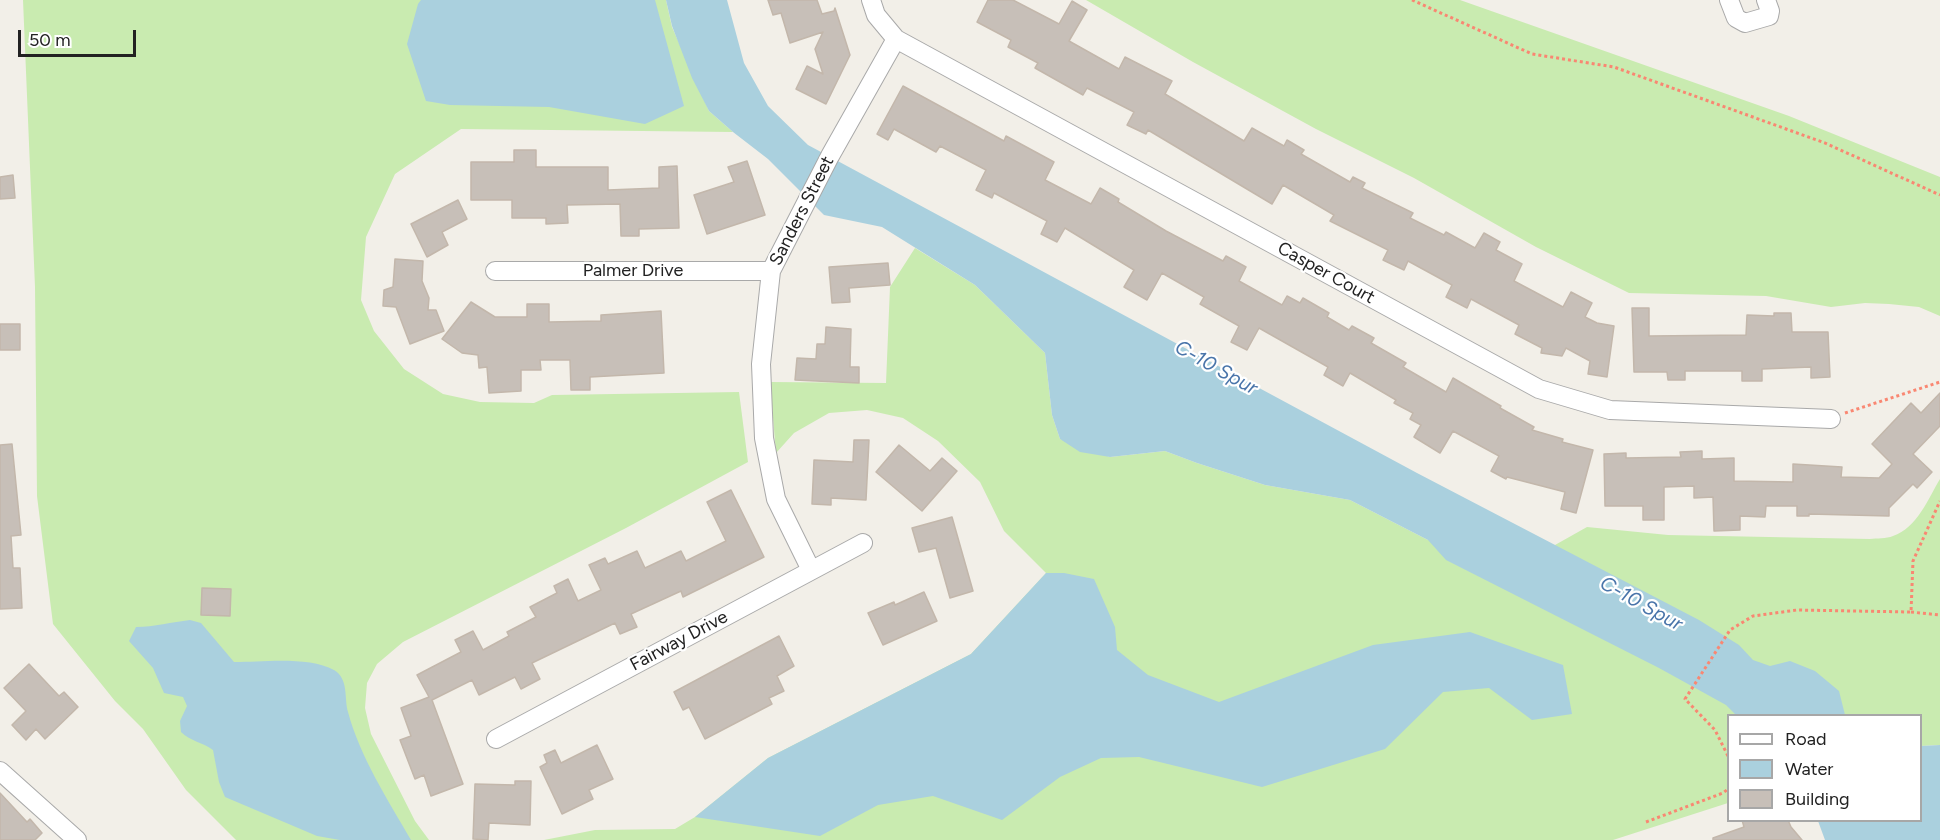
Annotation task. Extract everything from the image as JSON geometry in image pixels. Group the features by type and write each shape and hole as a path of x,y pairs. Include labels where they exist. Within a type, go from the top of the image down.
{"street":[{"name":"Casper Court","path":"871,0 876,15 896,39 1539,389 1610,410 1831,419"},
{"path":"1729,0 1736,18 1744,23 1769,16 1770,11 1766,0"},
{"name":"Sanders Street","path":"812,570 776,499 764,438 761,364 771,271 805,202 896,39"},
{"name":"Palmer Drive","path":"495,272 771,271"},
{"name":"Fairway Drive","path":"496,739 863,543"},
{"path":"0,771 77,840"}],"path":[{"path":"1412,0 1532,54 1614,67 1825,143 1940,195"},
{"path":"1831,419 1850,410 1940,382"},
{"path":"1911,612 1913,561 1940,501"},
{"path":"1727,754 1715,730 1686,699 1730,630 1753,615 1797,610 1911,612 1940,615"},
{"path":"1646,822 1727,790"}],"green space":[{"path":"23,0 666,0 672,27 709,111 733,132 461,129 395,174 366,237 361,300 374,331 404,369 443,394 480,402 534,403 552,395 739,392 748,462 626,528 403,642 377,664 367,683 365,708 371,734 415,821 429,840 236,840 186,790 143,729 115,701 53,624 37,496 35,287"},
{"path":"1086,0 1460,0 1789,116 1940,177 1940,316 1919,307 1889,304 1865,303 1831,307 1766,296 1629,293 1536,247 1414,178 1316,129"},
{"path":"915,248 975,285 1045,353 1052,415 1060,439 1110,457 1165,451 1265,485 1350,500 1428,540 1555,545 1587,527 1668,535 1884,538 1909,527 1926,504 1940,479 1940,745 1922,746 1922,714 1727,714 1727,803 1613,840 544,840 595,830 675,829 695,817 768,758 971,654 1046,573 1004,531 980,482 938,441 903,418 867,410 829,413 794,433 776,453 770,382 886,383 890,287"}],"water":[{"path":"421,0 655,0 684,106 645,124 549,107 450,105 426,101 407,44"},
{"name":"C-10 Spur","path":"666,0 727,0 744,63 768,106 808,145 1417,473 1699,620 1739,645 1753,660 1770,666 1790,661 1815,671 1839,691 1845,714 1735,714 1726,705 1659,668 1446,560 1428,540 1350,500 1265,485 1165,451 1110,457 1080,452 1060,439 1052,415 1045,353 975,285 882,227 824,215 768,159 709,111 692,78 672,26"},
{"path":"1046,573 1064,573 1094,579 1115,627 1117,650 1148,675 1219,702 1373,645 1470,632 1563,665 1572,714 1532,720 1489,688 1443,692 1385,749 1262,787 1139,757 1101,758 1060,777 1002,820 933,796 878,805 820,836 695,817 768,758 971,654"},
{"path":"190,620 201,623 234,662 299,661 324,666 339,674 344,684 353,729 375,778 411,840 340,840 317,836 225,797 219,782 213,750 181,732 180,721 187,706 183,697 164,693 153,668 129,641 136,627"},
{"path":"1940,745 1940,840 1825,840 1818,822 1922,822 1922,746"}],"building":[{"path":"768,0 817,0 822,14 834,11 835,8 850,55 826,104 796,89 807,66 823,74 815,49 823,32 790,43 781,13 773,15"},
{"path":"988,0 1013,0 1059,24 1072,1 1087,10 1069,41 1119,69 1125,57 1172,81 1165,94 1244,141 1252,128 1284,146 1287,140 1304,150 1301,154 1350,182 1353,177 1365,183 1362,188 1413,213 1410,218 1444,235 1446,232 1475,248 1484,233 1500,242 1496,250 1522,264 1514,281 1563,307 1571,292 1592,303 1585,317 1597,323 1614,326 1607,377 1588,374 1590,361 1566,348 1562,356 1541,353 1542,348 1515,334 1519,325 1471,299 1467,308 1446,297 1452,285 1408,261 1404,270 1383,260 1388,250 1330,221 1334,215 1283,185 1272,204 1148,130 1146,134 1127,125 1134,112 1087,88 1083,95 1035,68 1038,63 1008,47 1011,40 977,22"},
{"path":"903,86 1004,141 1006,136 1054,162 1045,180 1091,204 1100,188 1119,199 1118,202 1166,231 1223,261 1226,256 1246,267 1239,281 1282,305 1287,296 1300,303 1303,298 1329,313 1327,317 1349,330 1352,326 1374,338 1371,343 1406,363 1403,367 1446,392 1453,378 1534,427 1532,430 1563,439 1562,442 1593,450 1576,513 1561,509 1565,492 1507,477 1506,479 1491,471 1499,456 1453,431 1440,453 1414,437 1421,425 1410,419 1413,413 1394,403 1396,400 1350,373 1343,386 1324,375 1328,367 1259,328 1247,350 1231,342 1239,326 1200,304 1204,297 1162,273 1147,300 1124,287 1134,270 1065,228 1057,242 1041,234 1047,221 994,193 992,198 976,190 986,170 940,146 936,152 894,129 888,140 877,134"},
{"path":"514,150 536,150 536,167 608,167 608,190 659,188 659,167 677,166 679,228 639,229 639,236 621,236 620,204 567,205 568,223 546,224 546,218 512,218 512,200 471,200 471,162 514,162"},
{"path":"747,161 765,215 707,234 694,195 734,182 728,167"},
{"path":"13,175 15,198 0,199 0,177"},
{"path":"458,200 467,219 442,232 448,245 427,257 411,224"},
{"path":"395,259 423,261 422,281 429,298 428,310 436,310 444,331 410,344 396,307 383,306 384,290 393,287"},
{"path":"888,263 890,285 849,288 850,302 832,303 829,267"},
{"path":"471,302 495,317 527,317 527,304 549,304 549,322 601,321 601,315 661,311 664,373 590,377 590,390 571,390 570,360 540,360 541,370 521,370 521,391 489,393 487,367 479,368 478,355 462,353 442,339"},
{"path":"1632,308 1649,308 1649,336 1746,335 1747,315 1774,316 1774,313 1791,313 1792,332 1828,332 1830,377 1811,378 1811,367 1762,369 1762,381 1742,381 1742,371 1685,371 1685,380 1668,380 1667,372 1634,372"},
{"path":"0,324 20,324 20,350 0,350"},
{"path":"826,327 851,329 850,367 859,367 859,383 795,380 797,358 816,359 817,344 825,344"},
{"path":"1940,393 1940,426 1913,454 1932,472 1917,488 1913,484 1889,508 1889,516 1809,514 1809,516 1797,516 1797,506 1766,506 1765,517 1740,516 1740,530 1714,531 1713,497 1694,498 1694,486 1664,487 1664,520 1643,520 1643,506 1605,506 1604,454 1626,453 1626,458 1681,457 1680,452 1702,451 1702,459 1734,458 1734,481 1793,482 1793,464 1842,467 1841,477 1879,478 1892,464 1872,444 1911,403 1921,413"},
{"path":"854,440 869,440 866,500 831,498 831,505 812,504 814,460 853,462"},
{"path":"12,444 21,535 11,536 13,568 20,568 22,608 0,609 0,445"},
{"path":"899,445 930,471 942,458 957,471 922,511 876,472"},
{"path":"731,490 764,557 683,597 681,591 631,614 637,627 620,634 615,623 532,663 540,679 521,689 515,677 479,695 472,680 432,700 463,784 431,796 424,775 415,779 400,740 411,736 401,708 429,697 417,675 461,652 455,640 473,631 483,650 509,636 507,632 536,617 530,607 557,593 554,586 568,579 578,601 601,590 589,565 605,558 608,564 637,551 645,568 681,551 686,561 726,541 707,502"},
{"path":"952,517 973,591 950,598 936,548 919,552 912,528"},
{"path":"202,588 231,589 230,616 201,615"},
{"path":"924,592 937,621 883,645 868,613 894,602 895,605"},
{"path":"779,636 794,666 777,676 784,691 769,698 772,704 705,739 689,707 683,710 674,692"},
{"path":"29,664 59,696 64,692 78,707 45,739 36,729 26,740 12,725 26,711 4,688"},
{"path":"597,745 613,779 589,790 593,799 562,814 540,767 547,763 544,755 555,750 561,763"},
{"path":"515,781 531,781 530,825 489,823 488,840 473,839 475,784 515,785"},
{"path":"0,793 27,822 30,819 42,833 35,840 0,840"},
{"path":"1743,822 1789,822 1802,840 1713,840 1713,838 1744,827"}]}
